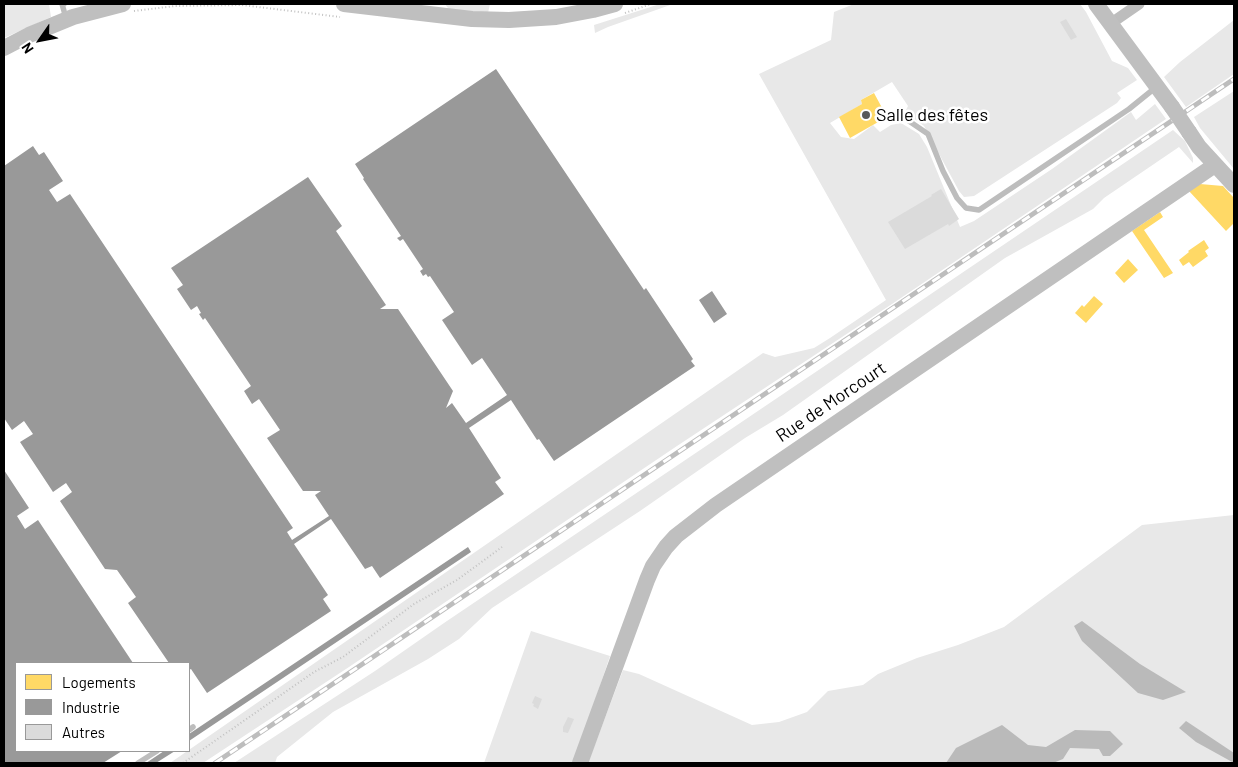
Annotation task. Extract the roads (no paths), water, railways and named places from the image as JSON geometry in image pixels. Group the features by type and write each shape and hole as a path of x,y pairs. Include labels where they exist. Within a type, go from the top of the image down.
{"street":[{"path":"1096,4 1157,86 1199,147 1234,185"},
{"path":"1110,24 1139,4"},
{"path":"4,48 29,35 65,12 126,8"},
{"path":"346,11 509,20 556,17 593,10 617,9"},
{"name":"Rue de Morcourt","path":"580,763 647,580 653,566 676,536 716,505 1215,166"}],"lane":[{"path":"892,117 903,117 928,134 943,171 957,198 966,208 979,210 1130,109 1157,86"},
{"path":"138,763 155,752"}],"railway":[{"path":"215,763 1234,79"}],"place":[{"name":"Salle des fêtes","path":"866,115"}]}
